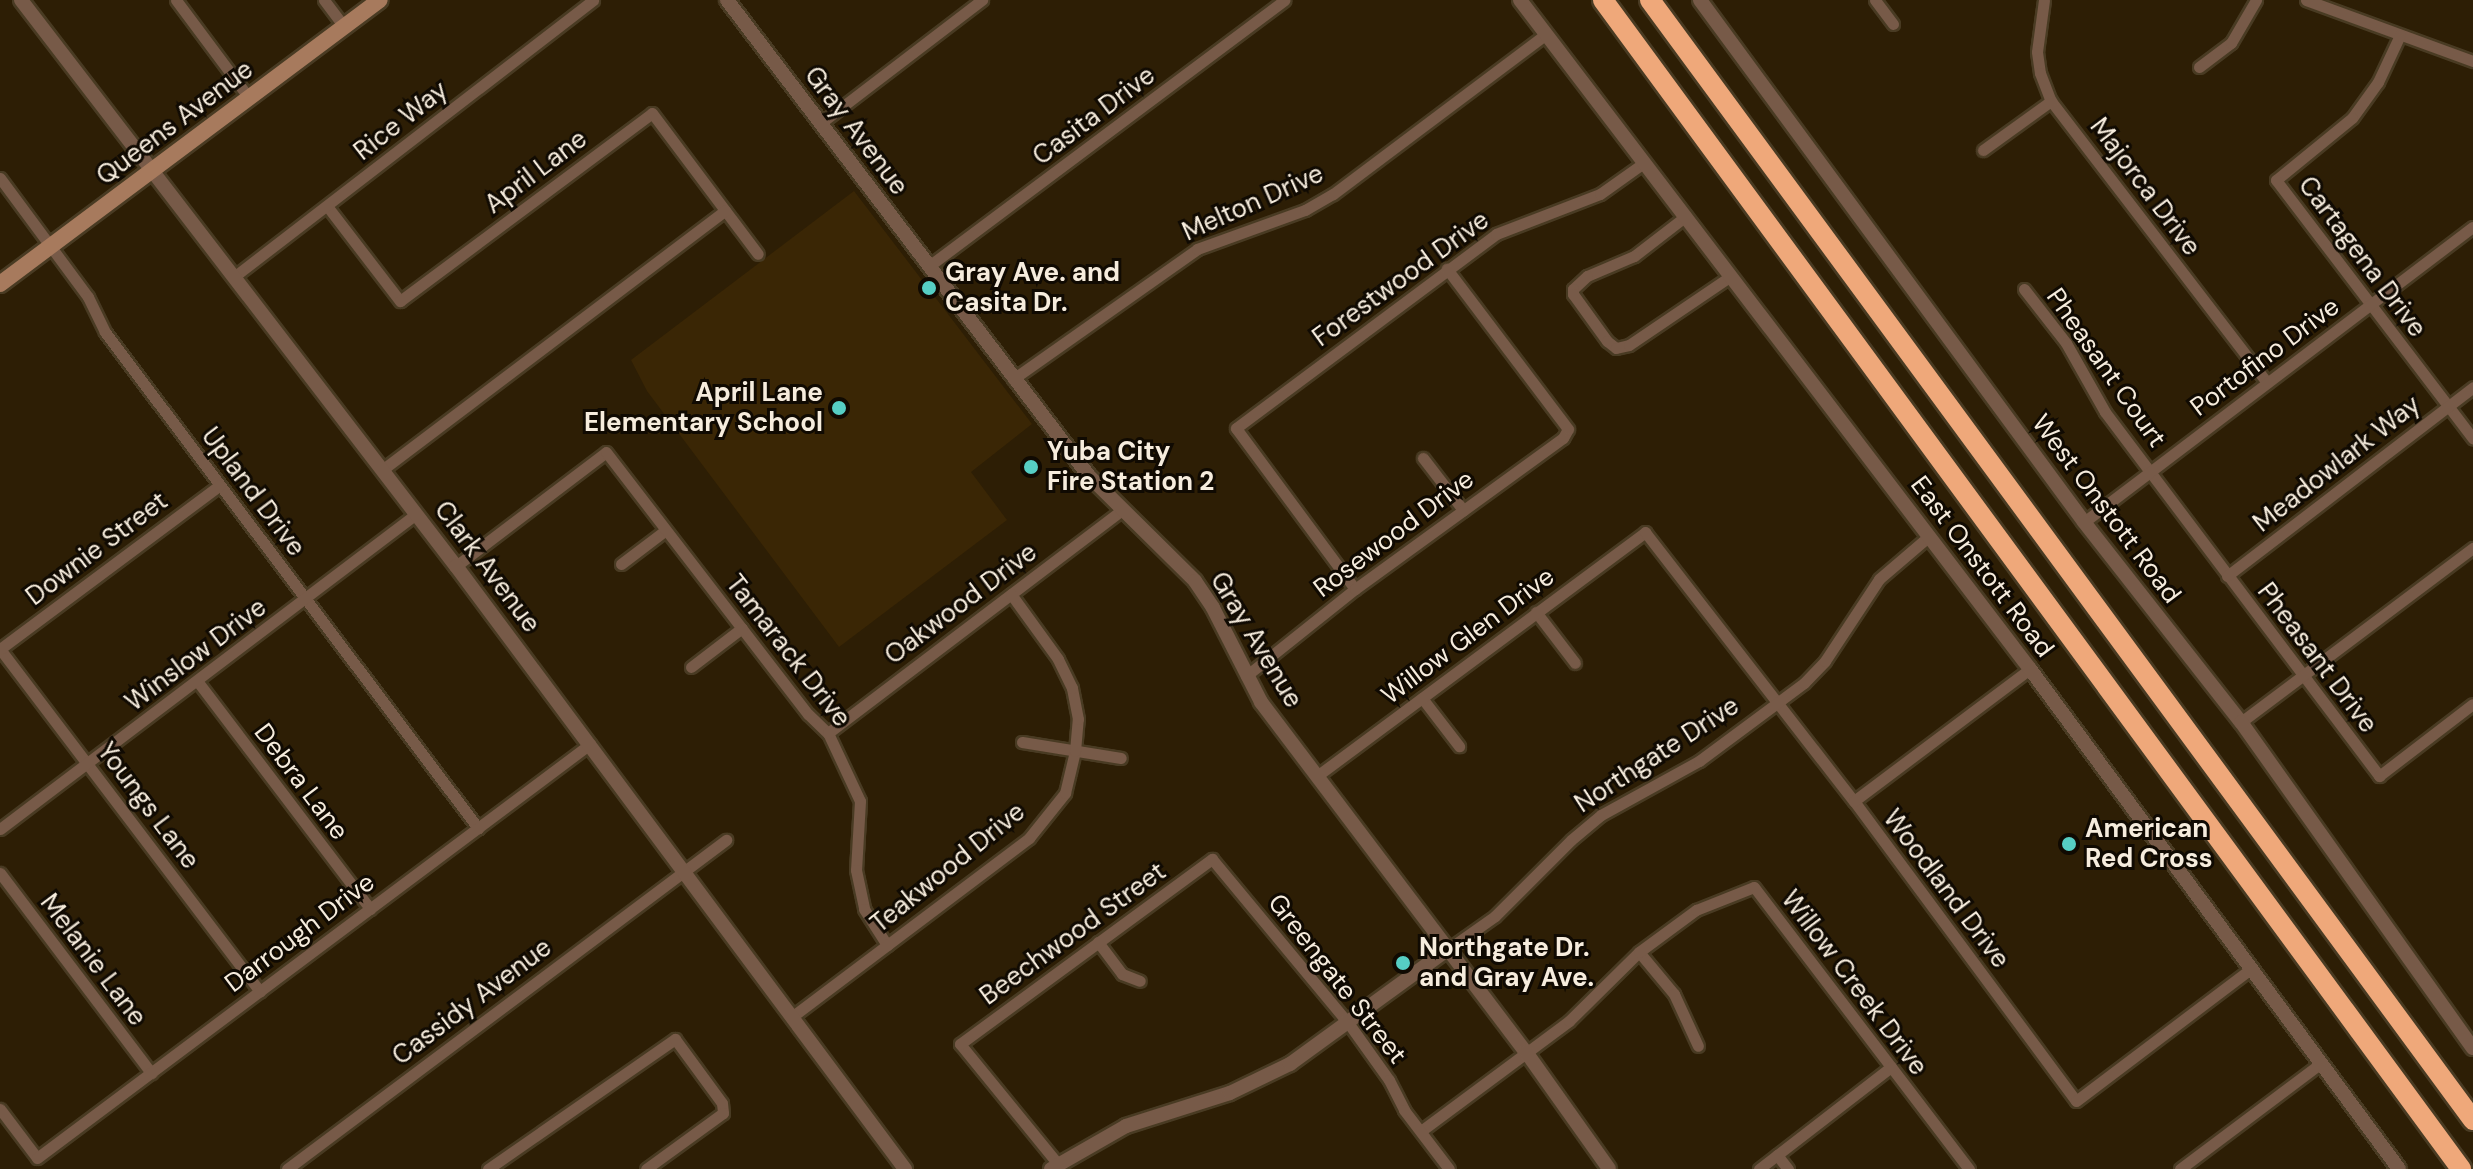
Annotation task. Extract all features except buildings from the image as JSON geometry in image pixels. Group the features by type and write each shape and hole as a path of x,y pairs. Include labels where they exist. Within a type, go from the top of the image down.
{"highway":[{"path":"1603,0 2461,1169"},
{"path":"1650,0 2473,1120"}],"main road":[{"name":"Queens Avenue","path":"0,284 380,0"}],"street":[{"name":"Clark Avenue","path":"21,0 456,566 905,1169"},
{"path":"176,0 249,98"},
{"path":"324,0 344,27"},
{"name":"Rice Way","path":"235,276 593,0"},
{"name":"Gray Avenue","path":"727,0 1089,476 1195,581 1213,608 1261,702 1526,1052 1609,1169"},
{"path":"821,123 982,0"},
{"name":"Casita Drive","path":"929,266 1284,0"},
{"name":"East Onstott Road","path":"1520,0 2030,669 2249,970 2399,1169"},
{"name":"West Onstott Road","path":"1700,0 2084,522 2241,722 2473,1048"},
{"path":"1875,0 1893,24"},
{"name":"Majorca Drive","path":"2044,0 2037,52 2040,73 2051,101 2267,383"},
{"path":"2199,67 2231,43 2256,0"},
{"path":"2306,0 2473,61"},
{"name":"Melton Drive","path":"1013,379 1197,249 1305,210 1333,194 1546,34"},
{"name":"Cartagena Drive","path":"2400,35 2378,82 2352,118 2276,180 2473,439"},
{"path":"1983,150 2051,101"},
{"name":"April Lane","path":"327,206 400,301 652,113 758,254"},
{"name":"Forestwood Drive","path":"1355,589 1236,428 1496,234 1600,194 1645,162"},
{"name":"Upland Drive","path":"0,178 88,297 105,332 478,828"},
{"path":"382,470 725,211"},
{"path":"1686,216 1634,256 1587,276 1573,289 1573,294 1607,341 1616,348 1629,345 1731,276"},
{"name":"Portofino Drive","path":"2084,522 2473,227"},
{"name":"Rosewood Drive","path":"1246,676 1355,589 1563,438 1568,429 1447,269"},
{"name":"Pheasant Court","path":"2024,289 2066,343 2105,412 2151,472"},
{"name":"Meadowlark Way","path":"2227,576 2473,387"},
{"name":"Tamarack Drive","path":"456,566 606,452 808,714 828,733 860,801 856,870 864,909 887,945"},
{"path":"1423,458 1463,510"},
{"name":"Pheasant Drive","path":"2151,472 2379,776 2473,704"},
{"name":"Downie Street","path":"0,649 220,485"},
{"name":"Oakwood Drive","path":"828,733 1121,511"},
{"name":"Winslow Drive","path":"0,829 307,600 416,514"},
{"path":"621,564 666,530"},
{"name":"Willow Glen Drive","path":"1317,776 1645,532"},
{"name":"Woodland Drive","path":"1645,532 1854,801 2076,1101 2249,970"},
{"name":"Northgate Drive","path":"1055,1166 1126,1126 1270,1076 1349,1024 1495,916 1571,840 1601,815 1699,761 1778,703 1825,661 1879,579 1928,537"},
{"path":"2241,722 2473,548"},
{"name":"Teakwood Drive","path":"793,1016 1029,838 1065,793 1075,751 1078,719 1072,688 1058,659 1011,594"},
{"path":"1536,612 1575,663"},
{"path":"691,667 742,628"},
{"name":"Youngs Lane","path":"0,649 260,991"},
{"path":"1854,801 2030,669"},
{"name":"Debra Lane","path":"198,682 370,909"},
{"path":"1422,698 1459,746"},
{"path":"1022,742 1121,758"},
{"name":"Darrough Drive","path":"0,1109 37,1158 590,744"},
{"name":"Cassidy Avenue","path":"287,1169 726,840"},
{"name":"Beechwood Street","path":"1055,1166 960,1044 1212,859"},
{"name":"Greengate Street","path":"1212,859 1349,1024 1449,1169"},
{"name":"Melanie Lane","path":"0,873 151,1073"},
{"name":"Willow Creek Drive","path":"1421,1131 1569,1021 1639,952 1696,910 1754,887 1969,1169"},
{"path":"1098,942 1122,974 1140,981"},
{"path":"1639,952 1674,994 1698,1046"},
{"path":"488,1169 675,1039 722,1103 723,1113 646,1169"},
{"path":"2180,1169 2320,1064"},
{"path":"1759,1169 1891,1067"},
{"path":"1777,1155 1788,1169"}],"shaded area":[{"name":"April Lane Elementary School","path":"854,191 1032,424 971,472 1007,520 839,647 647,391 631,360"}],"place":[{"name":"Gray Ave. and Casita Dr.","path":"929,288"},
{"name":"April Lane Elementary School","path":"839,408"},
{"name":"Yuba City Fire Station 2","path":"1031,467"},
{"name":"American Red Cross","path":"2069,844"},
{"name":"Northgate Dr. and Gray Ave.","path":"1403,963"}]}
